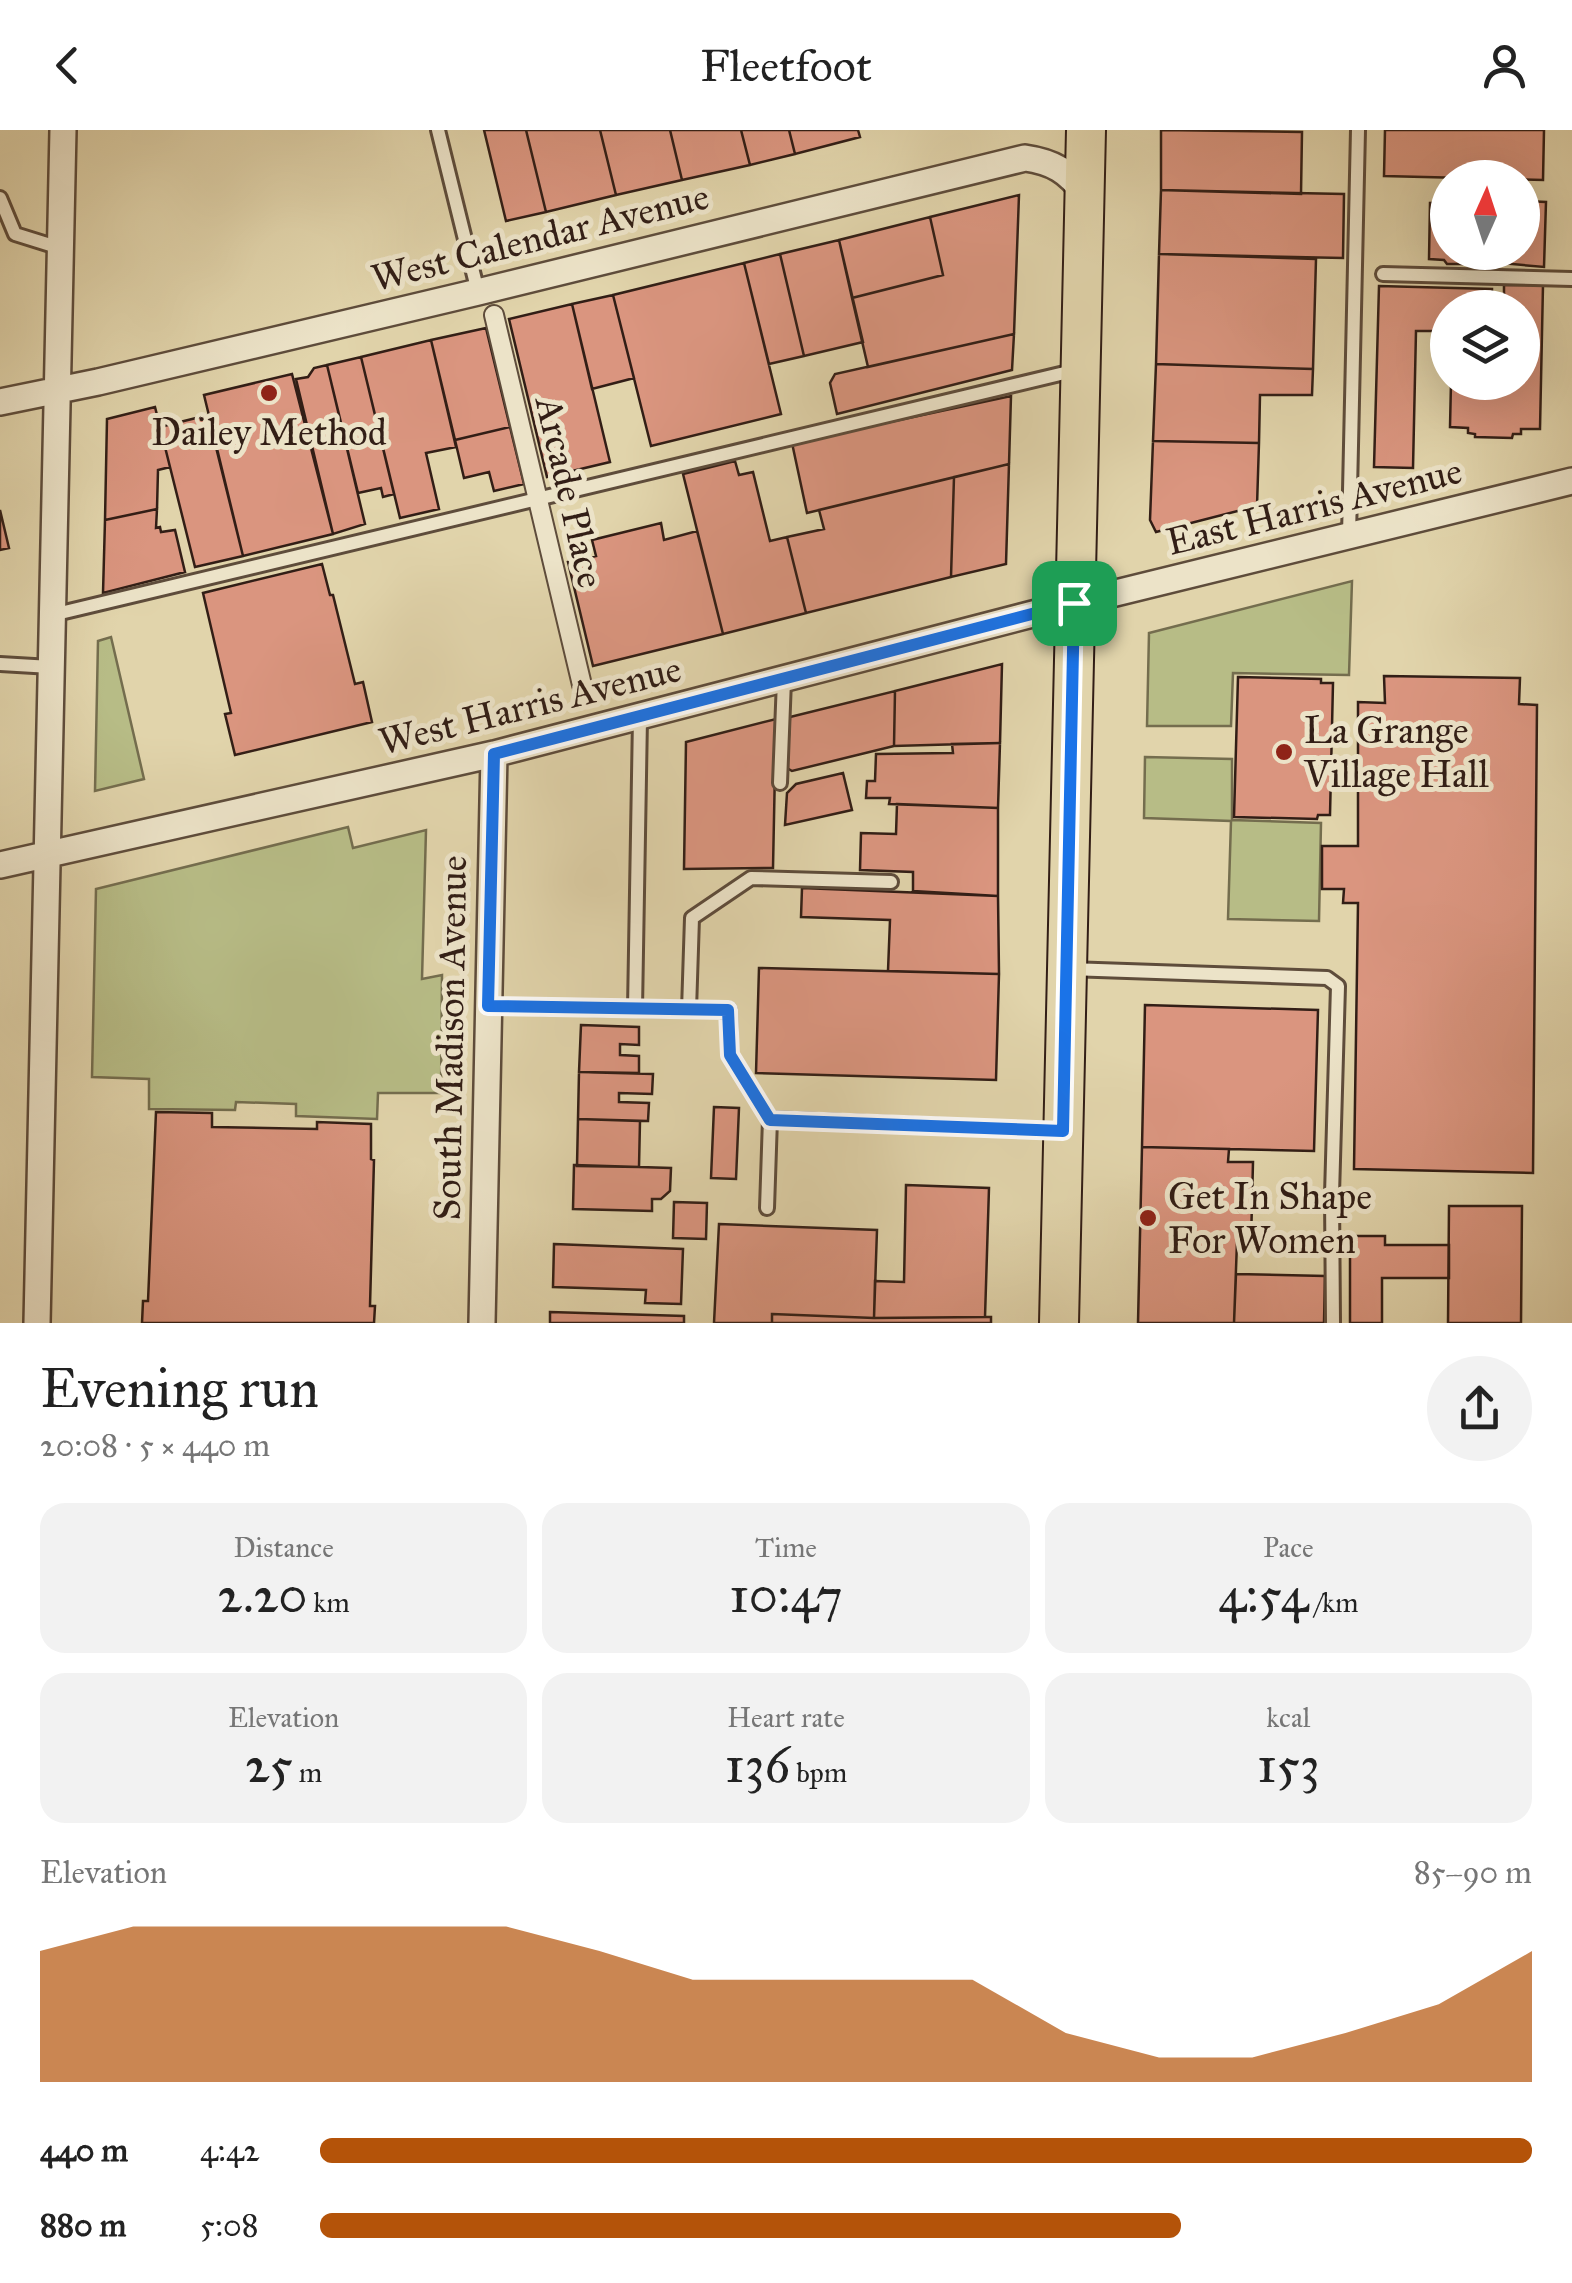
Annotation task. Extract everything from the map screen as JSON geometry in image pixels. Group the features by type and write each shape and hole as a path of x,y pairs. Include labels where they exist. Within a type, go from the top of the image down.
{"main road":[{"path":"1059,1323 1086,130"}],"street":[{"path":"38,1323 62,130"},
{"name":"West Calendar Avenue","path":"0,402 478,292 1025,158 1051,162 1072,177 1085,194"},
{"name":"Arcade Place","path":"494,315 582,684"},
{"name":"East Harris Avenue","path":"1074,603 1572,481"},
{"name":"West Harris Avenue","path":"0,865 494,754 1074,603"},
{"name":"South Madison Avenue","path":"482,1323 494,754"}],"lane":[{"path":"438,130 478,292"},
{"path":"1349,536 1358,130"},
{"path":"0,198 16,234 60,248"},
{"path":"1383,274 1572,279"},
{"path":"52,615 1080,370"},
{"path":"0,664 51,667"},
{"path":"780,783 784,680"},
{"path":"635,1008 640,718"},
{"path":"689,1010 692,918 751,878 892,882"},
{"path":"1066,969 1327,978 1338,986 1332,1195 1334,1323"},
{"path":"488,1006 728,1010 730,1055 770,1120 767,1208"},
{"path":"770,1120 1063,1131"}],"green space":[{"path":"1352,581 1349,675 1233,673 1231,726 1147,726 1149,633"},
{"path":"111,637 144,779 95,791 98,641"},
{"path":"1145,757 1232,759 1232,820 1321,823 1319,921 1228,919 1231,821 1144,818"},
{"path":"348,827 353,848 426,830 422,979 442,975 441,1093 378,1093 377,1119 296,1116 296,1104 236,1102 235,1110 149,1109 149,1079 92,1077 96,889"}],"building":[{"path":"484,130 526,130 546,212 506,221"},
{"path":"526,130 600,130 616,195 546,212"},
{"path":"600,130 670,130 682,180 616,195"},
{"path":"670,130 741,130 750,165 682,180"},
{"path":"741,130 789,130 795,154 750,165"},
{"path":"789,130 858,130 860,137 795,154"},
{"path":"1161,130 1302,132 1301,194 1161,190"},
{"path":"1385,130 1544,130 1543,180 1540,160 1430,160 1430,177 1384,176"},
{"path":"1161,190 1344,194 1343,258 1159,254"},
{"path":"1019,195 1014,334 868,367 852,298 943,275 930,217"},
{"path":"1540,202 1546,202 1544,267 1540,267"},
{"path":"930,217 943,275 852,298 839,240"},
{"path":"839,240 863,342 804,356 780,254"},
{"path":"780,254 804,356 769,364 744,263"},
{"path":"1159,254 1316,259 1313,369 1156,364"},
{"path":"744,263 781,414 651,446 613,295"},
{"path":"1504,285 1543,285 1540,429 1521,429 1521,434 1513,434 1512,438 1475,437 1468,433 1468,428 1450,427 1451,400 1540,400 1540,290 1504,290"},
{"path":"1379,286 1492,289 1430,290 1430,331 1416,331 1413,468 1374,467"},
{"path":"613,295 634,378 592,389 572,304"},
{"path":"572,304 610,462 547,477 509,319"},
{"path":"486,328 510,427 455,440 431,340"},
{"path":"1014,334 1012,370 837,414 830,383 835,374"},
{"path":"431,340 456,447 426,453 439,509 400,518 361,357"},
{"path":"361,357 394,494 383,497 381,488 358,493 327,365"},
{"path":"1156,364 1313,369 1312,395 1260,395 1259,443 1153,441"},
{"path":"327,365 365,524 333,534 296,379 308,377 314,368"},
{"path":"292,374 333,534 243,556 204,395"},
{"path":"1011,396 1009,464 807,513 792,443"},
{"path":"155,407 170,467 158,470 157,509 105,520 107,419"},
{"path":"208,415 243,556 195,567 160,427"},
{"path":"510,427 524,484 494,491 489,472 464,478 455,440"},
{"path":"1153,441 1259,443 1257,506 1156,532 1150,520"},
{"path":"735,461 739,475 753,472 770,541 787,537 806,613 723,634 683,474"},
{"path":"1009,464 1006,564 951,577 954,477"},
{"path":"954,477 951,577 806,613 787,537 824,529 819,510"},
{"path":"157,509 156,528 160,527 161,532 175,530 185,572 103,593 105,520"},
{"path":"0,510 9,548 0,550"},
{"path":"661,523 664,540 697,531 723,634 593,666 568,562 596,556 592,540"},
{"path":"322,564 355,684 363,682 372,722 235,755 225,714 231,713 203,593"},
{"path":"1002,664 1000,743 894,746 895,691"},
{"path":"1384,676 1520,678 1519,704 1537,705 1533,1173 1354,1169 1358,903 1343,903 1344,889 1322,889 1322,846 1358,846 1358,702 1385,703"},
{"name":"La Grange Village Hall","path":"1238,677 1321,679 1321,683 1333,683 1330,815 1318,815 1317,819 1234,817"},
{"path":"895,691 894,746 792,771 787,768 790,717"},
{"path":"776,719 773,868 684,869 686,742"},
{"path":"1000,743 998,808 889,804 890,798 866,798 867,781 875,781 876,754 953,753 952,744"},
{"path":"843,773 852,810 785,825 787,793 796,784"},
{"path":"897,804 998,808 998,896 913,891 913,872 860,870 861,833 896,834"},
{"path":"802,888 998,896 999,974 888,971 890,920 801,917"},
{"path":"759,968 999,974 996,1080 756,1073"},
{"path":"1145,1005 1318,1010 1314,1151 1142,1147"},
{"path":"581,1025 639,1027 639,1045 620,1044 620,1055 639,1056 639,1073 579,1072"},
{"path":"579,1072 653,1074 652,1094 619,1093 619,1102 649,1103 648,1121 578,1119"},
{"path":"714,1107 739,1108 736,1179 711,1178"},
{"path":"156,1112 212,1113 212,1127 317,1129 317,1122 371,1124 374,1160 370,1306 375,1306 374,1323 142,1323 143,1301 148,1301"},
{"path":"578,1119 640,1121 639,1167 577,1166"},
{"path":"1142,1147 1229,1149 1228,1162 1253,1162 1251,1242 1237,1242 1234,1323 1138,1323"},
{"path":"574,1165 671,1168 670,1191 661,1199 652,1199 652,1211 573,1209"},
{"path":"906,1185 989,1188 985,1317 874,1318 875,1281 904,1282"},
{"path":"674,1202 707,1203 706,1239 673,1238"},
{"path":"1449,1206 1522,1206 1521,1323 1448,1323"},
{"path":"719,1224 877,1230 874,1318 772,1314 772,1323 714,1323"},
{"path":"1350,1236 1385,1236 1385,1245 1449,1245 1449,1278 1382,1278 1382,1323 1350,1323"},
{"path":"554,1244 683,1249 681,1304 645,1303 646,1290 553,1287"},
{"path":"1236,1274 1325,1276 1324,1323 1234,1323"},
{"path":"550,1312 684,1316 684,1323 550,1323"},
{"path":"772,1314 991,1317 991,1323 772,1323"}],"place":[{"name":"Dailey Method","path":"269,393"},
{"name":"La Grange Village Hall","path":"1284,752"},
{"name":"Get In Shape For Women","path":"1148,1218"}],"route":[{"path":"1074,603 1063,1131 770,1120 730,1055 728,1010 488,1006 494,754 1074,603"}]}
